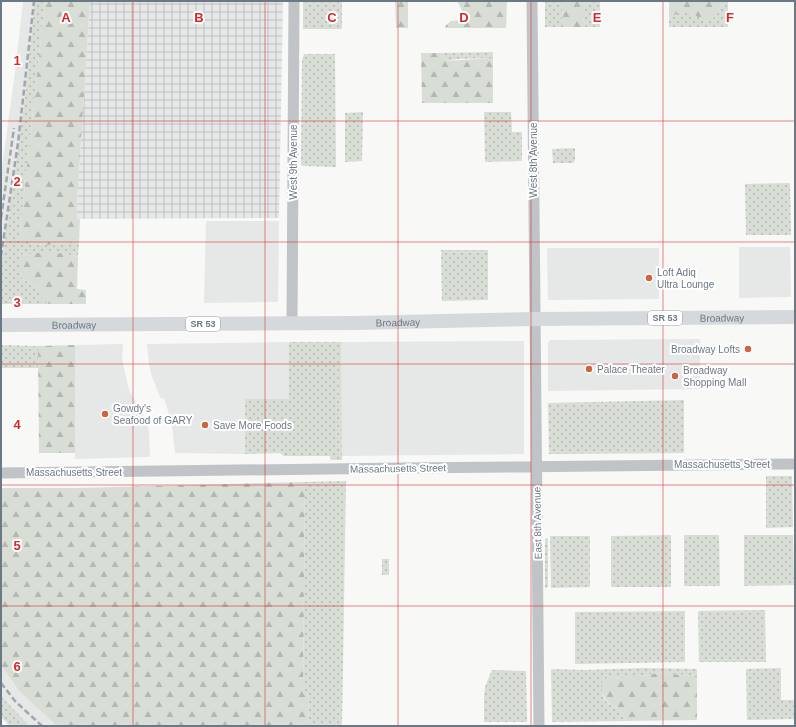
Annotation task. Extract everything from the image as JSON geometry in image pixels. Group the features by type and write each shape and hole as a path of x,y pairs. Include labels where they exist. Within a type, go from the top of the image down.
{"main road":[{"name":"Broadway","path":"1,325 795,317"}],"street":[{"name":"West 9th Avenue","path":"292,323 294,1"},
{"name":"West 8th Avenue","path":"532,1 536,319"},
{"name":"East 8th Avenue","path":"536,319 539,726"},
{"name":"Massachusetts Street","path":"1,473 229,471 319,468 795,464"}],"shaded area":[{"path":"23,1 35,1 23,113 1,267 1,174"},
{"path":"90,1 283,1 279,218 76,219"},
{"path":"206,221 279,221 278,302 204,303"},
{"path":"739,247 790,247 791,297 739,298"},
{"path":"547,248 659,248 659,299 548,300"},
{"path":"700,339 700,389 548,391 548,343 550,340"},
{"path":"524,341 524,454 342,456 341,342"},
{"path":"289,342 289,399 245,399 245,454 175,453 172,425 164,398 161,399 152,377 147,344"},
{"path":"123,344 122,358 129,390 145,418 149,431 150,455 149,457 75,459 75,345"},
{"path":"1,665 20,692 57,726 29,726 10,708 1,696"}],"green space":[{"path":"35,1 45,1 20,231 23,243 47,245 79,242 78,257 57,253 20,255 22,279 39,288 42,299 49,304 1,304 1,267 23,113"},
{"path":"45,1 90,1 76,219 80,219 79,242 47,245 22,243 20,231"},
{"path":"303,1 342,1 342,29 303,29"},
{"path":"395,1 408,1 408,28 396,28"},
{"path":"457,1 507,1 506,28 445,28 451,21 460,20 462,10"},
{"path":"545,1 563,1 563,27 545,27"},
{"path":"563,1 593,1 583,4 583,18 585,27 563,27"},
{"path":"593,1 600,1 600,27 585,27 583,18 583,4"},
{"path":"669,1 728,1 728,4 721,6 715,17 707,21 684,12 674,15 669,19"},
{"path":"728,4 728,27 669,27 669,19 675,14 685,11 696,16 715,17 721,6"},
{"path":"493,52 493,62 489,58 457,59 447,61 442,53"},
{"path":"421,53 442,53 447,61 490,58 493,62 493,103 422,103"},
{"path":"304,54 335,54 336,167 301,165 302,60"},
{"path":"363,112 362,161 345,162 345,113"},
{"path":"484,112 511,112 512,132 522,132 522,161 485,162"},
{"path":"575,148 575,160 573,163 553,163 552,149"},
{"path":"790,183 791,235 746,235 745,184"},
{"path":"441,250 488,250 488,300 442,301"},
{"path":"47,252 67,254 78,257 77,289 86,290 86,304 49,304 42,299 39,288 22,279 19,255"},
{"path":"289,342 341,342 342,460 331,460 330,456 284,456 280,453 245,454 245,399 289,399"},
{"path":"1,345 38,346 38,368 1,368"},
{"path":"75,345 75,453 39,453 38,346"},
{"path":"684,400 684,453 549,454 548,403"},
{"path":"766,476 792,476 793,527 766,528"},
{"path":"346,481 342,726 309,726 308,696 303,694 305,482"},
{"path":"305,482 303,694 308,696 309,726 57,726 20,692 1,665 1,488 76,488"},
{"path":"671,535 671,587 611,587 611,536"},
{"path":"684,535 719,535 720,586 684,586"},
{"path":"744,535 793,535 794,585 744,586"},
{"path":"550,536 590,536 590,587 551,588"},
{"path":"546,538 548,539 548,587 545,588 545,540"},
{"path":"382,559 389,559 389,575 382,575"},
{"path":"765,610 766,662 699,662 698,611"},
{"path":"685,611 685,662 575,664 575,612"},
{"path":"644,668 697,669 697,676 660,673 624,678 611,677 605,679 603,695 605,700 619,710 626,721 552,722 551,669 586,670"},
{"path":"781,668 781,700 795,700 795,719 747,720 746,669"},
{"path":"492,670 526,671 527,722 484,722 485,687"},
{"path":"660,673 697,676 697,720 626,721 624,715 608,702 602,692 601,683 605,679 611,677 624,678"},
{"path":"1,696 29,726 10,726 2,718"}],"railway":[{"path":"1,256 18,143 34,1"},
{"path":"1,218 14,128"},
{"path":"1,683 15,701 42,726"}],"place":[{"name":"Loft Adiq Ultra Lounge","path":"649,278"},
{"name":"Broadway Lofts","path":"748,349"},
{"name":"Palace Theater","path":"589,369"},
{"name":"Broadway Shopping Mall","path":"675,376"},
{"name":"Gowdy's Seafood of GARY","path":"105,414"},
{"name":"Save More Foods","path":"205,425"}]}
